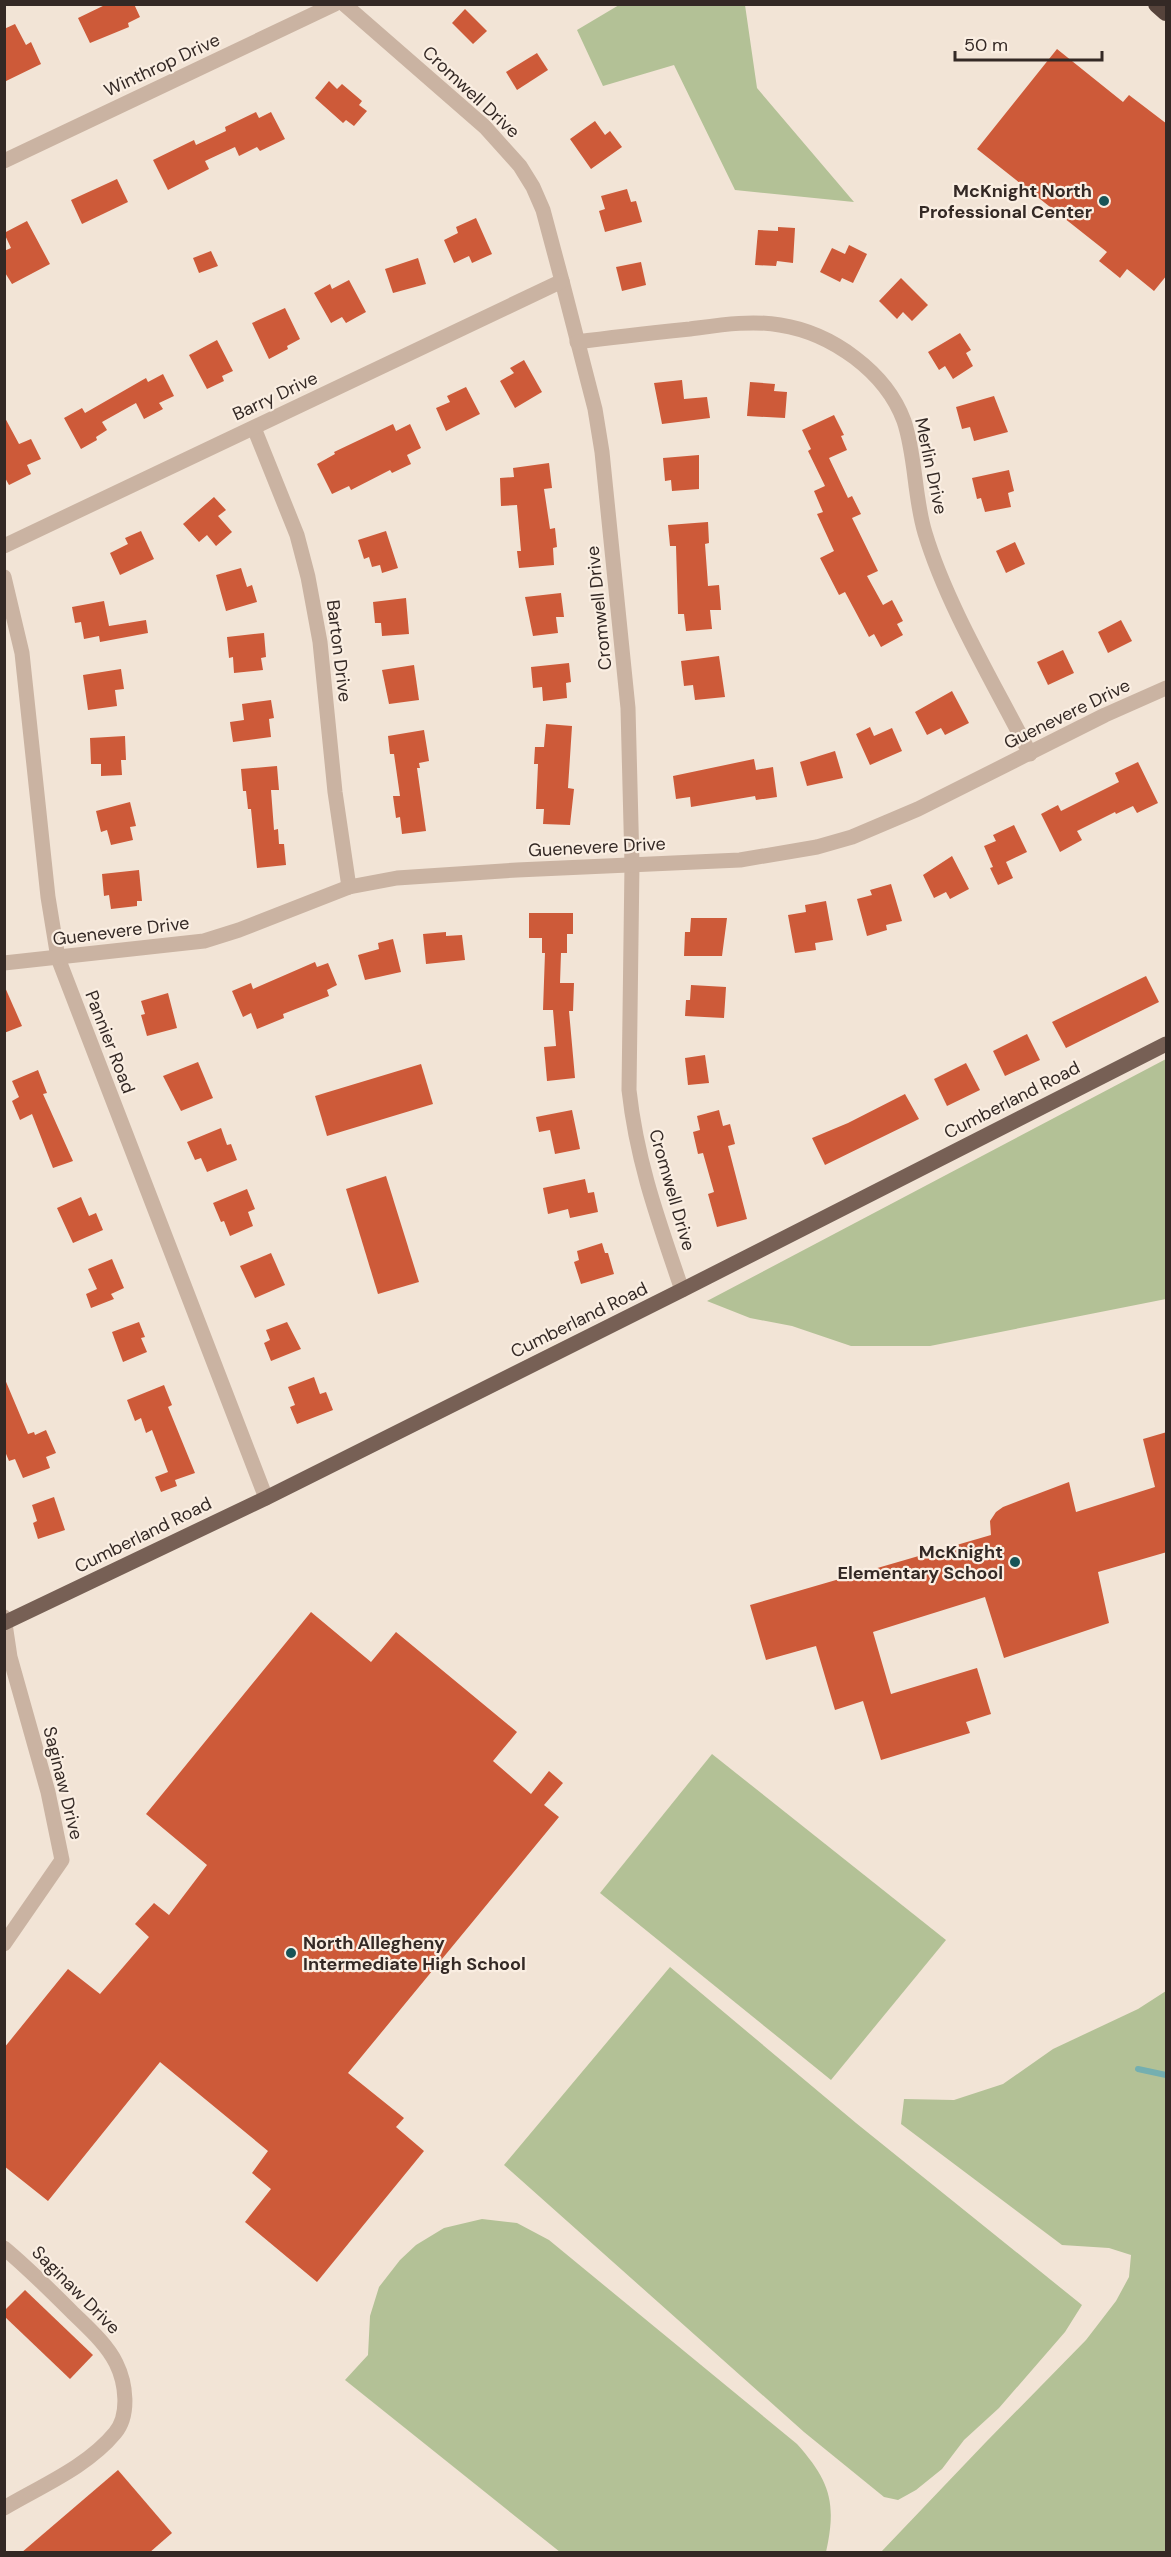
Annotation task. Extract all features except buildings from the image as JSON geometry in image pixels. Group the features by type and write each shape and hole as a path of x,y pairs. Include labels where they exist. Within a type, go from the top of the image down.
{"highway":[{"path":"1157,4 1167,12"}],"main road":[{"name":"Cumberland Road","path":"5,1621 266,1498 1167,1044"}],"street":[{"name":"Winthrop Drive","path":"4,161 335,4"},
{"name":"Cromwell Drive","path":"344,4 485,127 520,166 543,210 562,281 595,409 608,500 628,708 632,864 629,1090 633,1123 648,1189 682,1290"},
{"name":"Barry Drive","path":"4,546 562,281"},
{"name":"Merlin Drive","path":"577,342 752,323 781,325 826,340 860,362 878,379 894,400 904,422 918,505 932,551 961,620 1030,754"},
{"name":"Barton Drive","path":"254,428 297,535 309,577 320,642 335,792 349,887"},
{"name":"Pannier Road","path":"4,578 22,653 48,897 58,958 266,1498"},
{"name":"Guenevere Drive","path":"4,963 204,940 349,887 409,877 740,860 817,847 852,837 918,809 1105,715 1167,688"},
{"name":"Saginaw Drive","path":"4,1944 62,1860 48,1792 10,1656 5,1621"},
{"name":"Saginaw Drive","path":"4,2248 97,2337 116,2362 122,2376 124,2405 123,2418 116,2432 86,2460 4,2508"}],"green space":[{"path":"619,5 745,5 757,88 854,202 735,190 674,65 603,86 577,30"},
{"path":"1166,1059 1166,1299 930,1346 851,1346 792,1326 750,1318 707,1301"},
{"path":"712,1754 946,1940 831,2080 600,1893"},
{"path":"670,1967 856,2123 1082,2305 1065,2332 999,2408 964,2440 942,2469 916,2490 898,2500 884,2497 804,2432 504,2165"},
{"path":"1166,1991 1166,2552 881,2552 1086,2340 1116,2301 1129,2277 1131,2255 1109,2248 1062,2245 901,2124 904,2099 954,2100 1003,2084 1053,2049 1138,2009"},
{"path":"482,2219 517,2223 549,2240 797,2444 817,2470 828,2494 831,2520 826,2552 560,2552 345,2380 368,2355 370,2316 379,2287 400,2260 416,2245 444,2228"}],"waterway":[{"path":"1138,2069 1166,2075"}],"place":[{"name":"McKnight North Professional Center","path":"1104,201"},
{"name":"McKnight Elementary School","path":"1015,1562"},
{"name":"North Allegheny Intermediate High School","path":"291,1953"}]}
